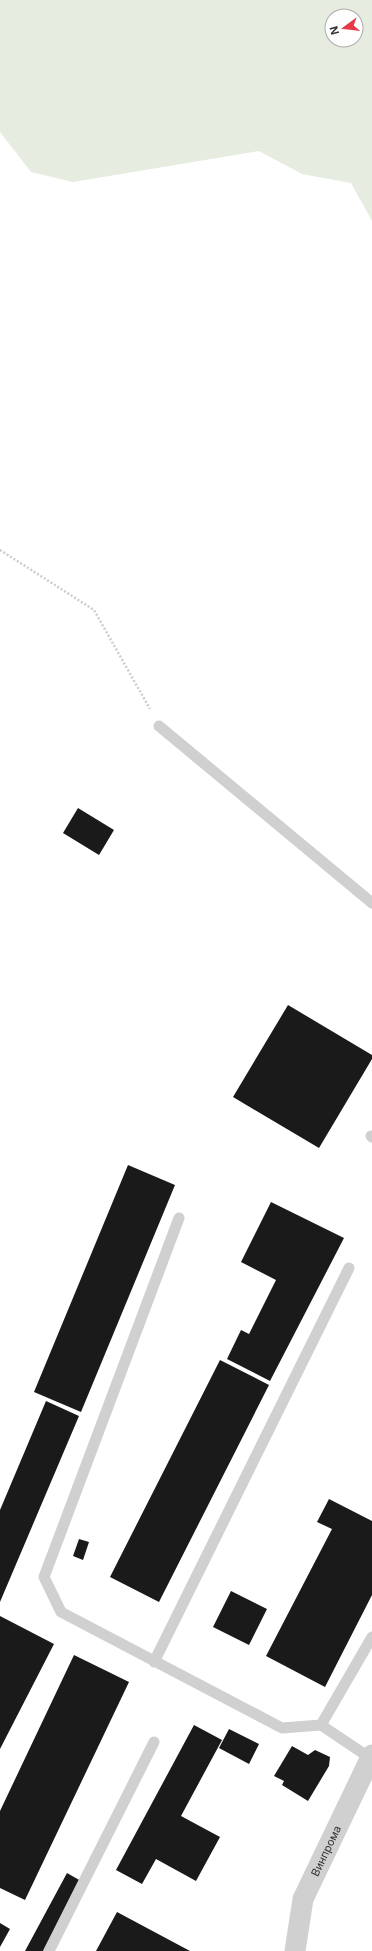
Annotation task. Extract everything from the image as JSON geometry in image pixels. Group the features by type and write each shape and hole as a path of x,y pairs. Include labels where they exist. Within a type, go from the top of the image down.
{"street":[{"name":"Винпрома","path":"295,1951 303,1899 371,1756"}],"lane":[{"path":"159,726 372,903"},
{"path":"179,1218 44,1577 61,1612 282,1728 321,1725 371,1756"},
{"path":"154,1662 349,1268"},
{"path":"321,1725 372,1637"},
{"path":"49,1951 154,1742"}],"path":[{"path":"0,550 94,610 159,726"}],"shaded area":[{"path":"0,0 372,0 372,221 351,183 302,174 259,151 73,182 31,172 0,132"}],"building":[{"path":"78,808 114,830 99,855 63,833"},
{"path":"288,1005 372,1055 372,1059 319,1148 233,1097"},
{"path":"128,1165 175,1185 81,1412 34,1392"},
{"path":"271,1202 344,1238 270,1381 227,1359 241,1330 249,1334 276,1280 241,1262"},
{"path":"220,1360 269,1385 159,1602 110,1577"},
{"path":"46,1401 79,1416 0,1602 0,1510"},
{"path":"329,1499 372,1521 372,1595 325,1687 266,1656 332,1529 317,1522"},
{"path":"79,1539 89,1542 83,1560 73,1556"},
{"path":"231,1591 267,1609 249,1645 213,1627"},
{"path":"0,1616 54,1644 0,1749"},
{"path":"74,1655 129,1682 25,1900 0,1888 0,1811"},
{"path":"194,1725 222,1740 181,1816 220,1837 196,1881 156,1859 142,1884 116,1870"},
{"path":"229,1729 259,1744 249,1764 219,1748"},
{"path":"292,1746 308,1755 315,1750 330,1757 329,1766 308,1801 282,1785 284,1781 274,1776"},
{"path":"67,1873 81,1881 43,1951 25,1951"},
{"path":"117,1912 190,1951 96,1951"},
{"path":"0,1923 10,1929 0,1947"}]}
